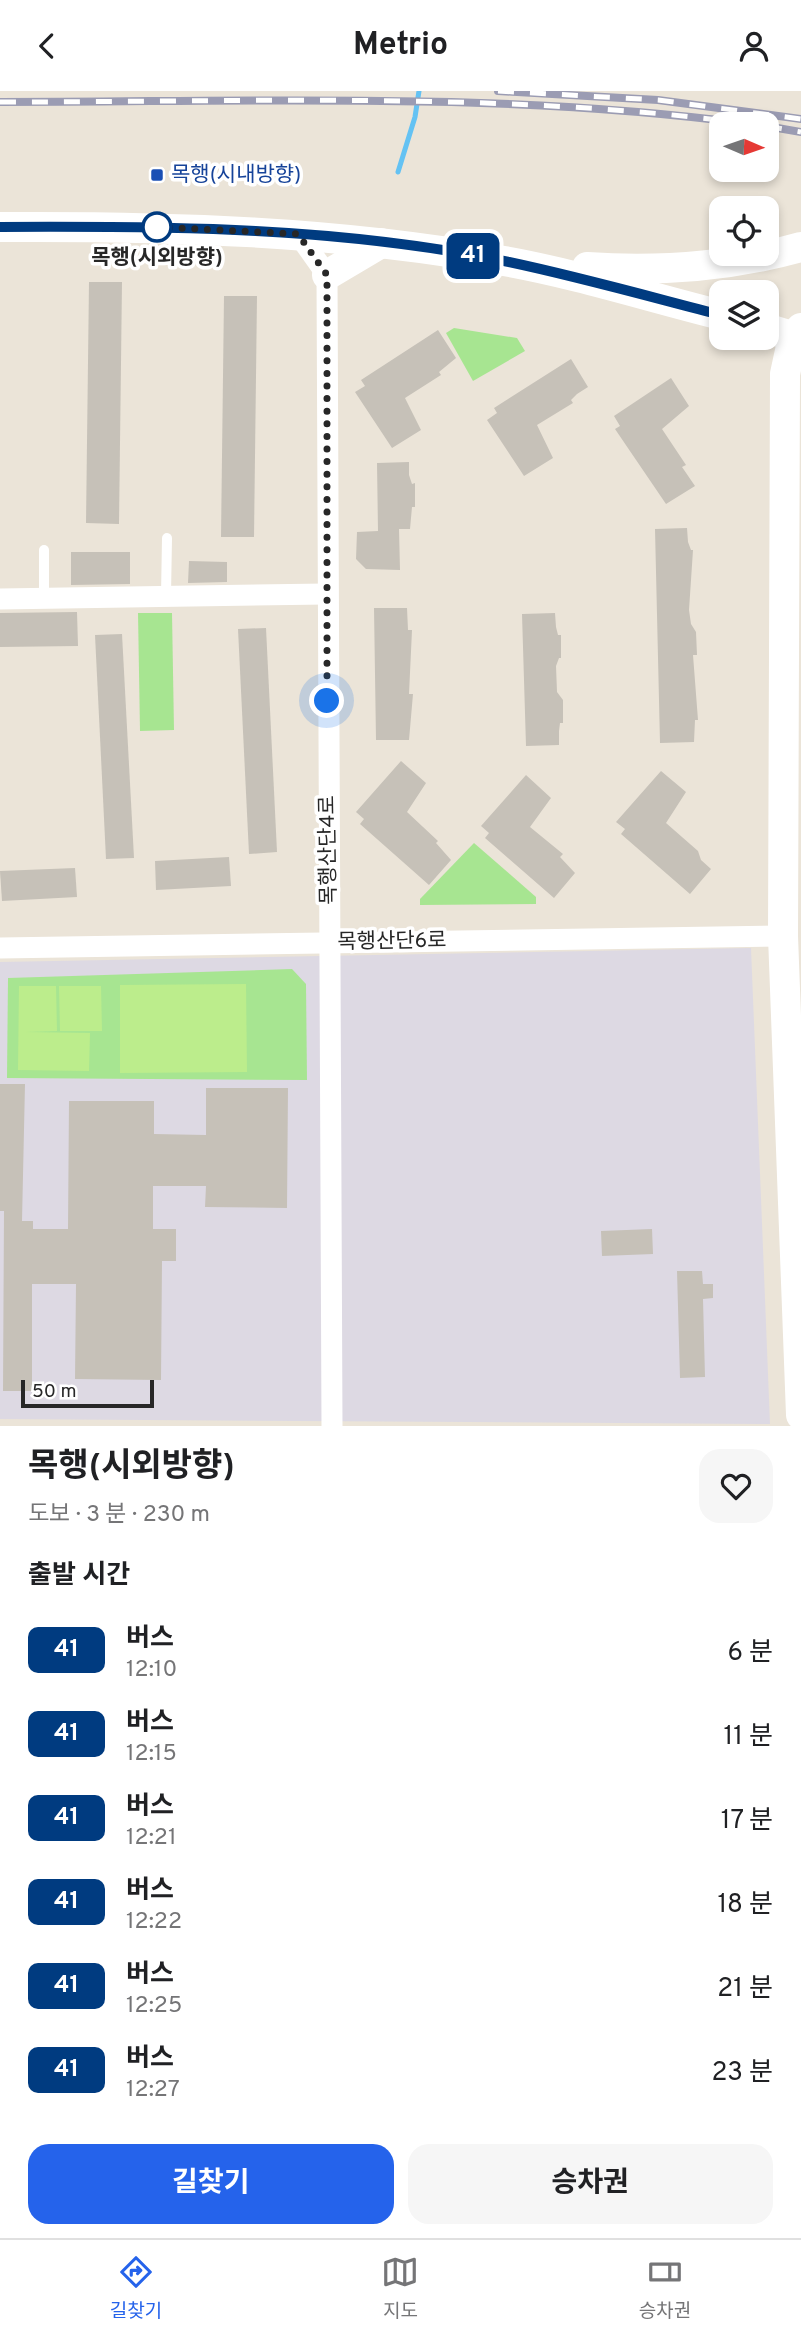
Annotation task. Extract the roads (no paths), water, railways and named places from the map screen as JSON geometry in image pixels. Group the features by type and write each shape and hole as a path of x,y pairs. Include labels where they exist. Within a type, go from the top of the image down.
{"street":[{"path":"0,227 132,226 298,234 505,261 634,270 733,264 801,247"},
{"path":"298,234 327,275 381,243"},
{"path":"505,261 709,312"},
{"name":"목행산단4로","path":"327,275 326,594 332,1426"},
{"path":"790,333 785,375 793,508 783,936 793,977 801,1415"},
{"path":"0,599 326,594"},
{"name":"목행산단6로","path":"0,948 783,936"}],"lane":[{"path":"166,596 167,538"},
{"path":"44,550 44,599"}],"waterway":[{"path":"398,172 415,117 419,91"}],"railway":[{"path":"498,91 658,100 801,119"},
{"path":"0,102 282,100 470,103 564,107 709,119"},
{"path":"779,128 801,132"}],"place":[{"name":"목행(시내방향)","path":"157,175"},
{"name":"목행(시외방향)","path":"157,227"}]}
